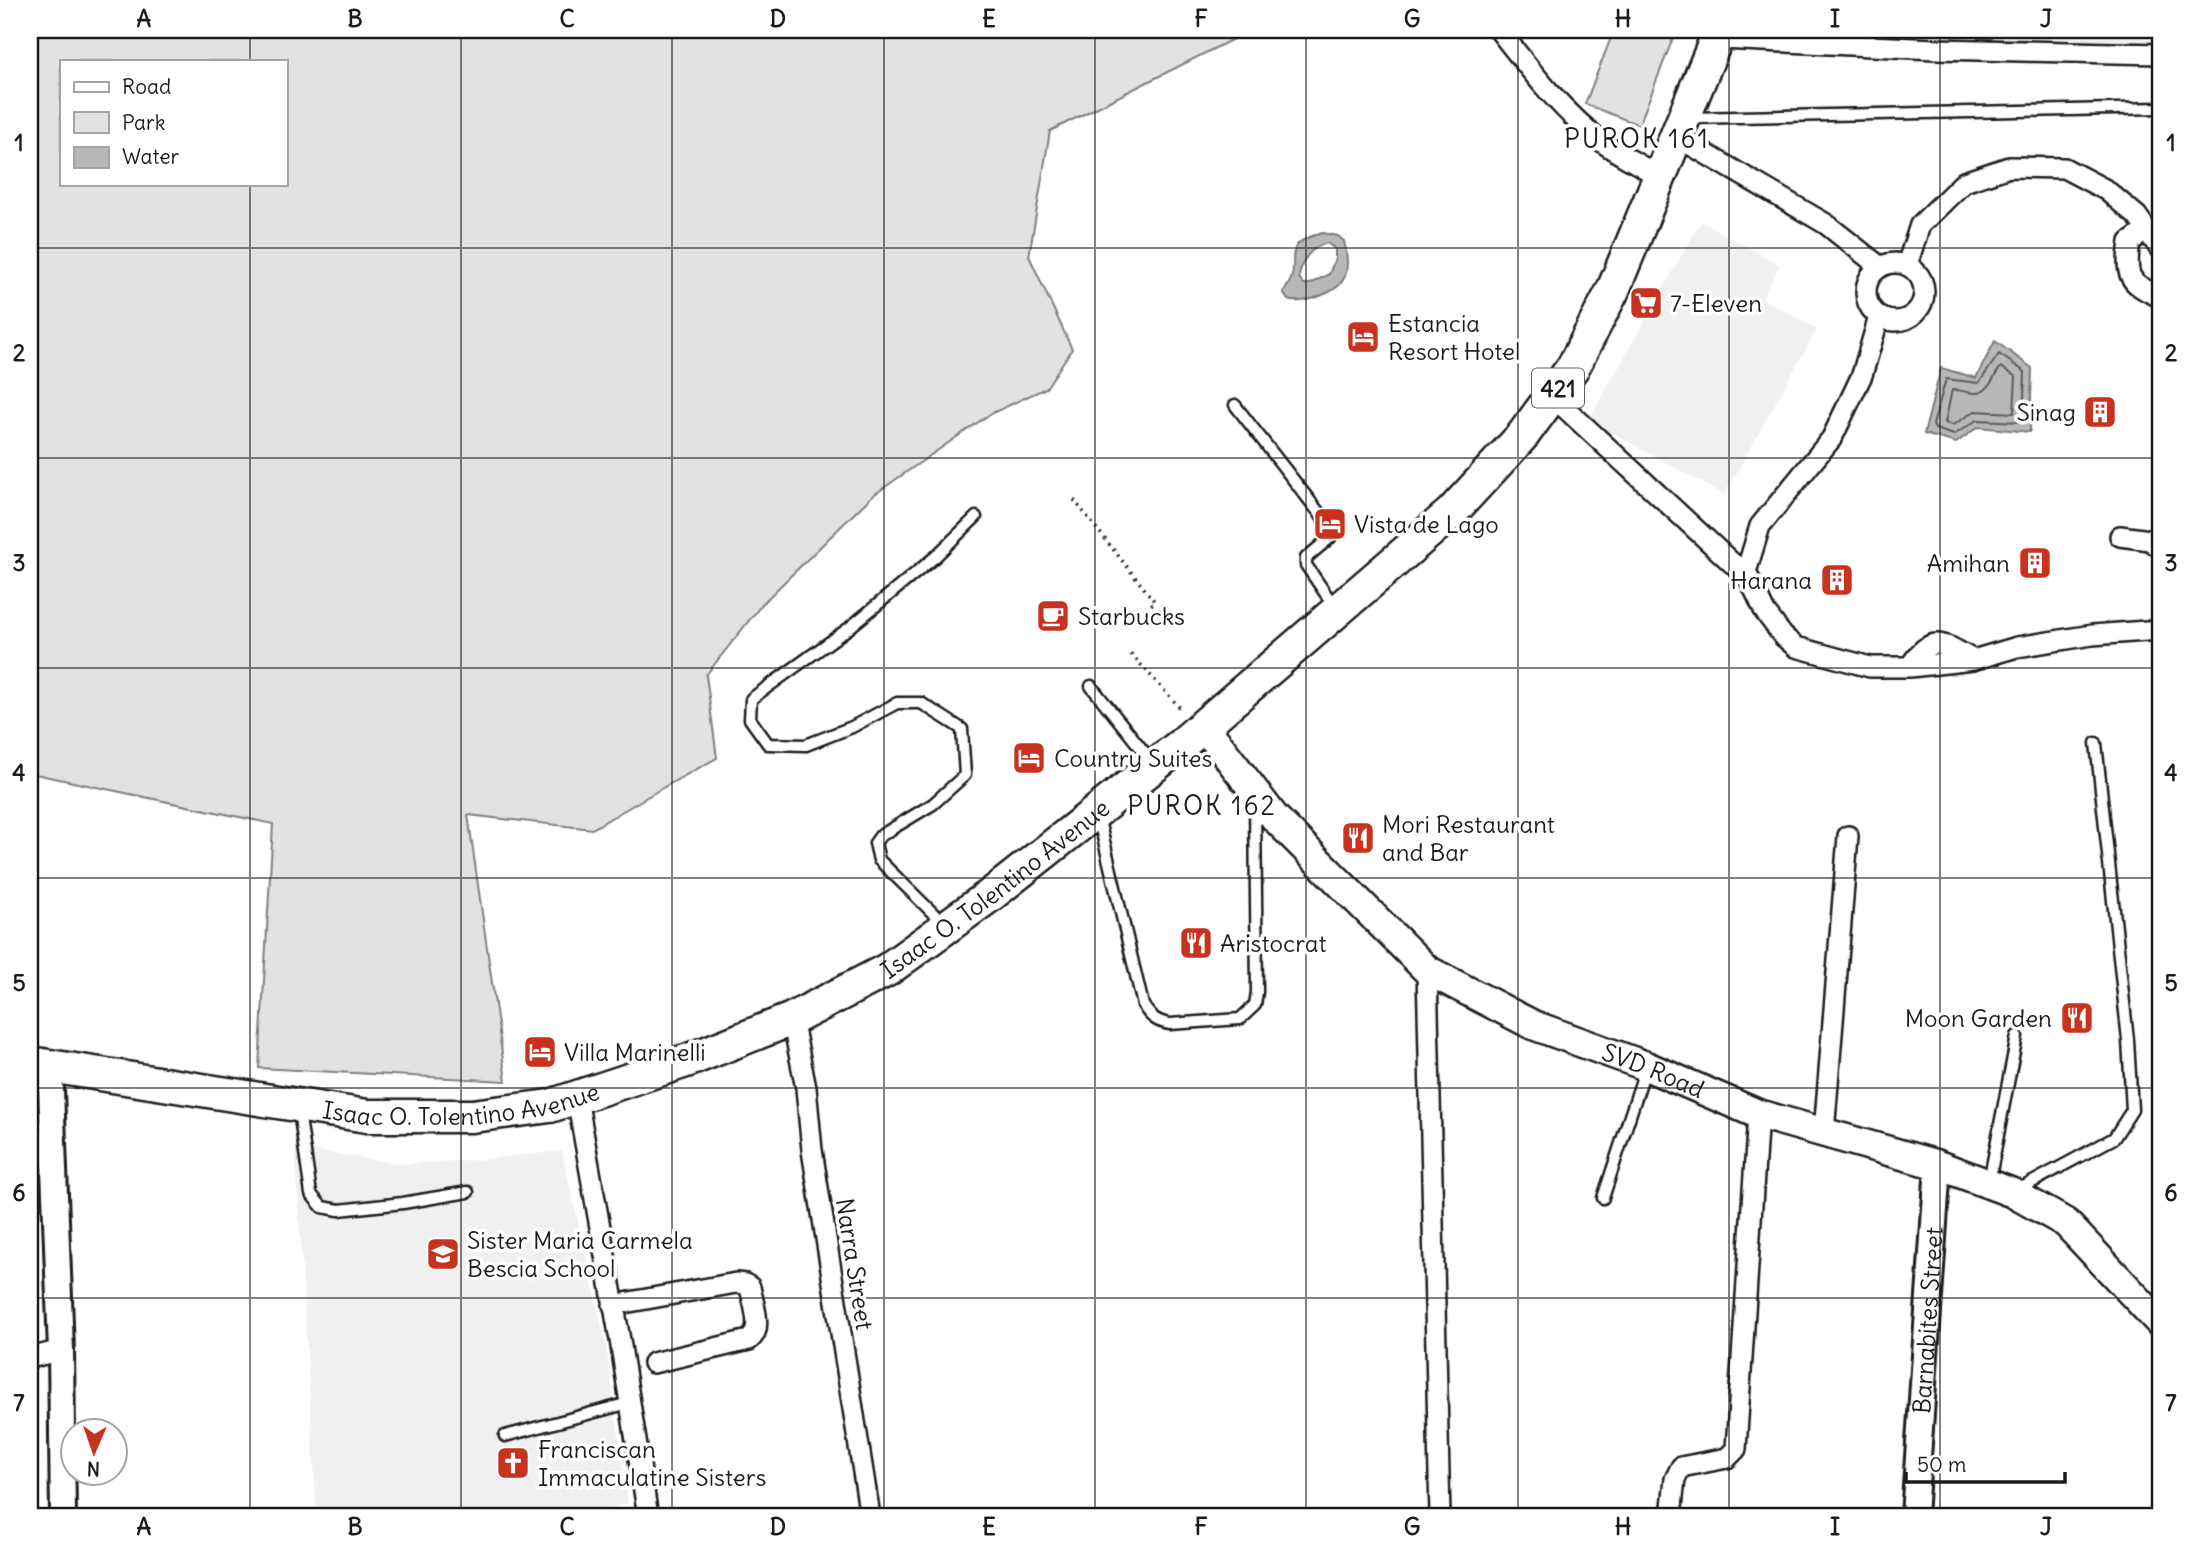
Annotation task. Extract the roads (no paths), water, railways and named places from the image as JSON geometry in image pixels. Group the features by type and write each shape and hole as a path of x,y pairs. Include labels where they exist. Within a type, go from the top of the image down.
{"main road":[{"name":"Isaac O. Tolentino Avenue","path":"40,1064 367,1116 472,1116 550,1106 689,1060 792,1019 887,970 1156,766 1339,612 1451,513 1523,435 1573,367 1614,290 1717,37"},
{"name":"SVD Road","path":"1202,727 1275,818 1427,970 1533,1025 1646,1066 1758,1114 1938,1165 2001,1188 2066,1223 2160,1323"}],"street":[{"path":"1499,30 1523,62 1580,123 1606,145 1661,178"},
{"path":"1717,37 1721,40 1935,49 2160,54"},
{"path":"1681,127 1826,224 1880,266"},
{"path":"1907,265 1920,225 1964,182 2009,167 2064,169 2106,190 2137,216 2160,249"},
{"path":"2147,230 2130,242 2126,266 2138,287 2160,297"},
{"path":"1897,262 1907,265 1921,277 1924,286 1921,305 1907,318 1898,321 1879,317 1867,301 1865,292 1872,273 1880,266 1897,262"},
{"path":"1746,572 1760,526 1832,438 1861,375 1879,317"},
{"path":"1552,396 1732,563 1746,572 1765,612 1783,636 1796,647 1870,667 1910,667 1973,660 2017,647 2092,635 2160,630"},
{"path":"2120,536 2150,540 2160,548"},
{"path":"1824,1133 1848,836"},
{"path":"1427,970 1440,1516"},
{"name":"Narra Street","path":"792,1019 806,1088 812,1150 870,1516"},
{"path":"40,1064 61,1350 63,1516"},
{"path":"576,1098 648,1516"},
{"path":"1671,1516 1675,1479 1681,1467 1727,1458 1735,1449 1758,1114"},
{"name":"Barnabites Street","path":"1914,1516 1938,1165"},
{"path":"613,1305 736,1283 750,1287 758,1328 756,1335 749,1340 653,1363"},
{"path":"30,1358 61,1350"}],"lane":[{"path":"1681,127 2160,108"},
{"path":"1235,405 1331,528 1331,537 1306,558 1306,565 1339,612"},
{"path":"946,927 879,860 875,842 880,836 933,804 965,775 962,729 921,703 897,704 852,727 806,745 768,744 750,719 751,699 849,628 935,557 976,517"},
{"path":"1091,686 1156,766"},
{"path":"2017,1036 2001,1188 2114,1138 2132,1110 2128,1040 2096,743"},
{"path":"1098,812 1143,1006 1160,1023 1240,1019 1255,1005 1257,992 1255,793"},
{"path":"1603,1198 1646,1066"},
{"path":"298,1105 312,1194 322,1207 339,1210 468,1192"},
{"path":"505,1436 629,1403"}],"water":[{"path":"1323,233 1338,236 1344,241 1347,261 1345,276 1339,285 1318,297 1302,301 1288,300 1283,292 1293,273 1293,256 1299,243","holes":["1327,243 1335,249 1335,259 1329,274 1310,284 1303,284 1299,277 1308,255"]},
{"path":"1995,341 2032,368 2030,432 1978,427 1956,443 1924,434 1941,368 1976,378"}],"place":[{"name":"7-Eleven","path":"1646,303"},
{"name":"Estancia Resort Hotel","path":"1363,337"},
{"name":"Sinag","path":"2100,412"},
{"name":"Vista de Lago","path":"1330,524"},
{"name":"Amihan","path":"2035,563"},
{"name":"Harana","path":"1837,580"},
{"name":"Starbucks","path":"1053,616"},
{"name":"Country Suites","path":"1029,758"},
{"name":"Mori Restaurant and Bar","path":"1358,838"},
{"name":"Aristocrat","path":"1196,943"},
{"name":"Moon Garden","path":"2077,1018"},
{"name":"Villa Marinelli","path":"540,1052"},
{"name":"Sister Maria Carmela Bescia School","path":"443,1254"},
{"name":"Franciscan Immaculatine Sisters","path":"513,1463"}],"district":[{"name":"PUROK 161","path":"1637,138"},
{"name":"PUROK 162","path":"1202,805"}]}
